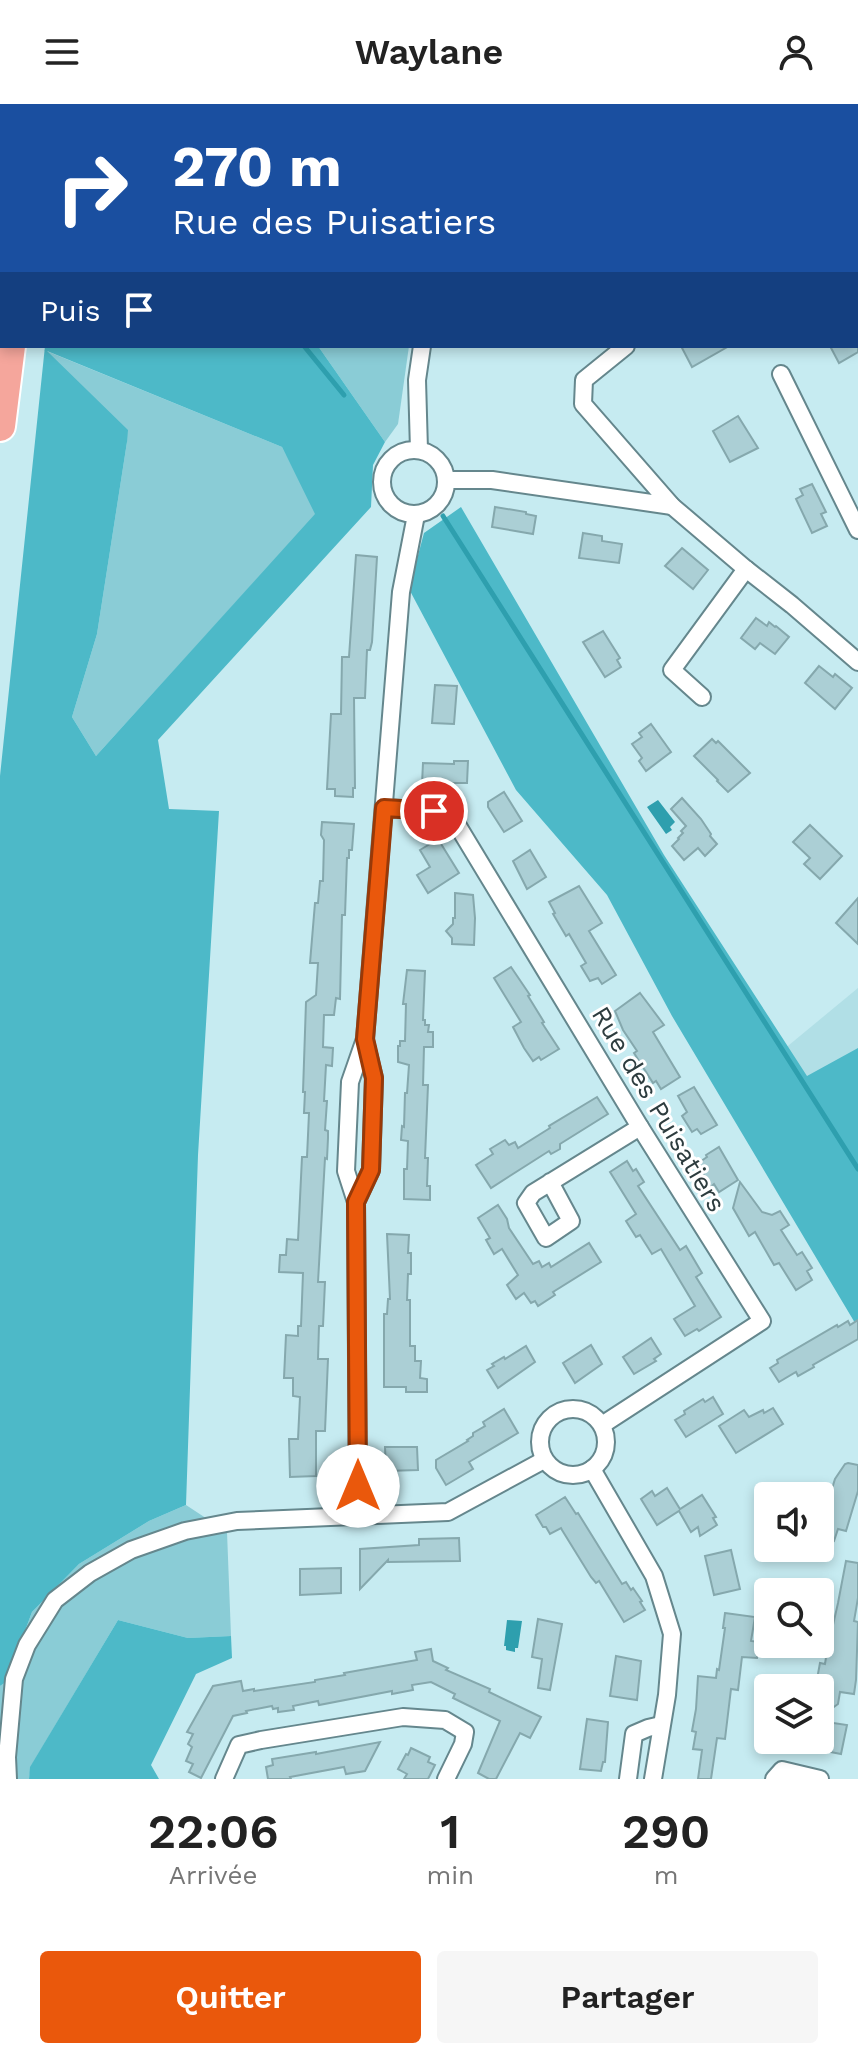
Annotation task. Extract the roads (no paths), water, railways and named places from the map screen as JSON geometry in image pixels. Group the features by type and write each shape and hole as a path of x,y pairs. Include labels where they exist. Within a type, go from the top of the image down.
{"highway":[{"path":"0,426 10,348"}],"street":[{"path":"419,450 417,380 422,348"},
{"path":"624,348 584,380 583,404 672,506 858,662"},
{"path":"781,374 858,530"},
{"path":"409,450 419,450 434,458 444,471 446,480 445,492 435,506 416,515 390,505 382,488 384,469 390,460 409,450"},
{"path":"446,480 492,480 672,506"},
{"path":"358,1516 356,1202 346,1171 350,1082 365,1039 401,592 416,515"},
{"path":"702,697 672,670 746,569"},
{"name":"Rue des Puisatiers","path":"384,808 434,811 453,818 640,1127 762,1321 602,1425"},
{"path":"356,1202 371,1170 374,1078 365,1039"},
{"path":"550,1182 640,1127"},
{"path":"576,1408 595,1416 602,1425 606,1444 600,1462 592,1469 583,1474 561,1473 544,1460 539,1439 547,1420 555,1413 576,1408"},
{"path":"8,1779 14,1679 27,1645 55,1600 90,1573 131,1550 185,1531 237,1521 448,1512 544,1460"},
{"path":"592,1469 654,1576 672,1634 667,1695 653,1779"},
{"path":"224,1779 239,1745 403,1717 445,1720 465,1732 463,1744 446,1779"},
{"path":"628,1779 634,1734 661,1725"},
{"path":"774,1779 782,1770 820,1779"}],"waterway":[{"path":"306,348 344,395"},
{"path":"443,516 858,1169"}]}
